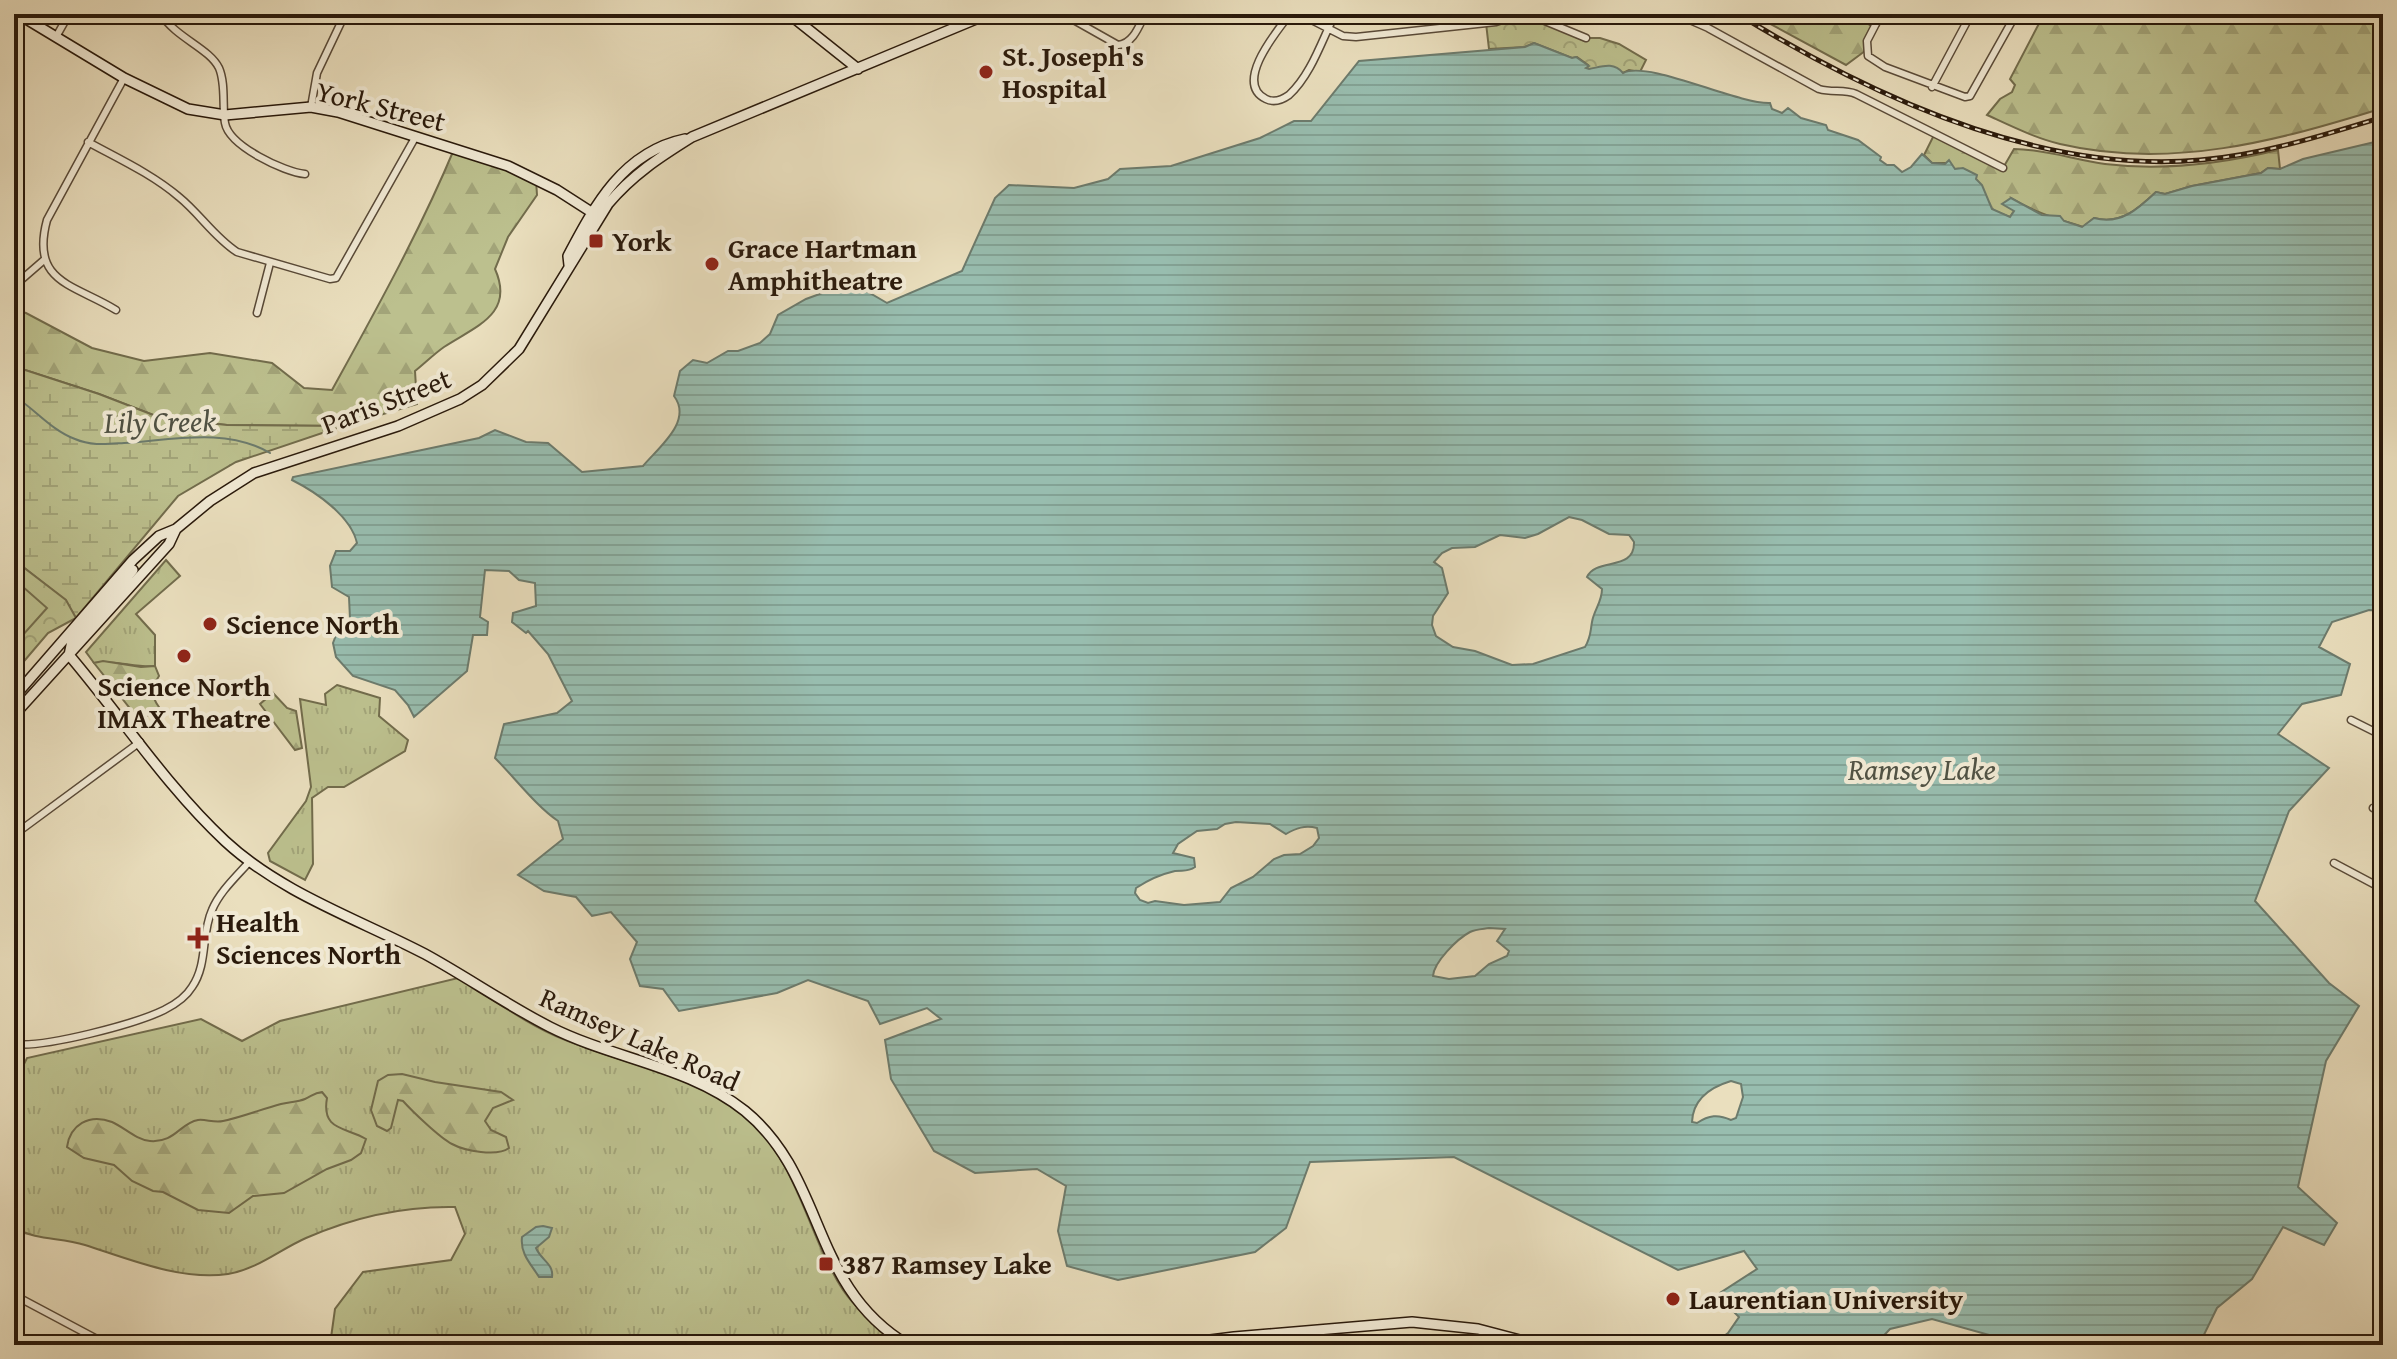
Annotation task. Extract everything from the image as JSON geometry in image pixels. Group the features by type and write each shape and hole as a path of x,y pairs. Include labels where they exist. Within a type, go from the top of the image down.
{"street":[{"name":"York Street","path":"18,14 124,78 188,109 225,115 311,107 338,112 508,166 557,190 595,215"},
{"path":"56,37 69,14"},
{"path":"161,14 177,34 203,51 220,70 229,133 240,144 290,172 305,174"},
{"path":"311,107 317,73 345,14"},
{"path":"789,14 858,69"},
{"name":"Paris Street","path":"14,697 133,560 159,536 176,529 210,501 254,473 398,426 460,399 482,385 519,349 569,265 568,256 613,182 641,156 660,145 692,137 988,14"},
{"path":"1063,14 1118,45 1132,39 1145,14"},
{"path":"1290,14 1255,68 1254,83 1261,96 1273,101 1285,98 1298,86 1335,14"},
{"path":"1300,14 1343,36 1356,37 1482,19 1506,20 1516,15"},
{"path":"1528,14 1586,38"},
{"path":"1676,14 1708,28 1819,89 1843,91 1889,110 2003,168"},
{"path":"1856,14 1876,24"},
{"path":"1881,14 1867,41 1866,51 1876,63 1956,96 1970,96 2016,14"},
{"path":"1932,87 1971,14"},
{"path":"116,310 59,281 44,260 42,240 47,220 124,78"},
{"path":"88,142 168,187 223,243 237,252 330,279 336,278 416,135"},
{"path":"14,286 44,260"},
{"path":"257,313 270,263"},
{"name":"Paris Street","path":"14,715 169,544 176,529"},
{"path":"48,656 57,652 69,655 72,641 159,536"},
{"name":"Ramsey Lake Road","path":"69,655 198,814 250,861 308,897 424,954 550,1027 689,1079 742,1109 771,1137 790,1164 829,1254 851,1294 878,1323 908,1345"},
{"path":"2351,720 2383,736"},
{"path":"14,835 140,742"},
{"path":"2373,808 2383,813"},
{"path":"14,1044 29,1046 49,1043 162,1011 181,999 192,988 197,976 211,910 250,861"},
{"path":"2334,863 2383,889"},
{"path":"14,1295 108,1345"},
{"path":"1171,1345 1412,1322 1478,1329 1539,1345"}],"green space":[{"path":"1518,14 1532,14 1587,38 1619,44 1646,60 1640,72 1629,70 1623,73 1586,68 1588,65 1577,57 1572,58 1534,43 1525,47 1489,49 1486,23"},
{"path":"1752,14 1857,14 1875,23 1865,51 1846,65"},
{"path":"2044,14 2383,14 2383,108 2263,141 2183,153 2101,151 2060,144 1987,115 2000,99 2012,92 2015,85 2010,79"},
{"path":"1935,133 2003,168 2014,149 2105,164 2149,167 2214,162 2278,150 2280,169 2268,168 2261,173 2165,194 2156,192 2128,214 2113,219 2094,218 2083,227 2011,198 2014,211 2010,217 1993,210 1970,173 1947,163 1932,163 1924,155"},
{"path":"455,147 536,180 537,195 508,237 495,269 500,284 496,308 479,325 444,347 415,371 417,404 343,426 227,425 161,418 99,394 14,369 14,310 26,313 92,348 144,361 210,353 272,363 304,388 332,390 412,240"},
{"path":"19,368 161,418 227,425 343,426 236,462 178,496 76,618 65,600 23,567 14,566 14,369"},
{"path":"166,560 180,576 136,614 155,635 155,666 94,663 86,652"},
{"path":"14,566 23,567 66,600 76,618 48,633 14,673"},
{"path":"14,579 47,608 14,645"},
{"path":"103,661 155,666 159,676 153,692 159,707 140,721 94,663"},
{"path":"337,685 380,698 379,716 408,740 405,751 344,787 328,787 312,798 313,864 305,880 270,861 268,853 306,801 311,787 300,699 326,705 325,694"},
{"path":"273,693 287,708 296,711 302,748 295,750 260,704"},
{"path":"458,978 550,1033 682,1081 727,1103 746,1117 764,1135 790,1177 843,1290 863,1313 900,1345 330,1345 335,1309 363,1272 451,1260 465,1234 455,1207 416,1208 360,1219 306,1238 239,1272 210,1275 174,1272 85,1245 32,1235 14,1228 14,1084 27,1058 201,1019 242,1041 280,1021"},
{"path":"402,1074 501,1092 513,1100 493,1108 485,1121 491,1130 506,1137 509,1148 489,1153 458,1147 398,1100 391,1128 387,1131 377,1126 371,1110 378,1081 388,1075"},
{"path":"322,1092 327,1098 326,1109 331,1122 366,1139 361,1153 284,1193 253,1196 229,1213 198,1210 132,1181 114,1165 84,1158 67,1147 76,1127 88,1120 112,1122 140,1138 159,1141 192,1122 223,1121"}],"water":[{"name":"Ramsey Lake","path":"1534,43 1576,57 1589,69 1611,66 1623,73 1652,72 1736,97 1770,103 1772,109 1782,113 1788,108 1801,118 1826,125 1828,130 1858,140 1881,157 1880,160 1902,172 1922,154 1932,163 1945,164 1949,160 1955,169 1963,168 1977,175 1976,179 1982,185 1992,209 2010,217 2014,211 2002,204 2011,198 2042,215 2060,216 2064,221 2082,227 2094,218 2113,219 2128,214 2156,192 2165,194 2261,173 2268,168 2280,169 2303,159 2383,140 2383,611 2369,610 2332,622 2319,647 2350,664 2341,695 2302,704 2278,734 2329,768 2289,811 2255,901 2329,983 2359,1006 2326,1061 2298,1187 2337,1223 2324,1245 2283,1227 2252,1279 2217,1308 2199,1345 2025,1345 1932,1319 1890,1329 1875,1345 1712,1345 1728,1333 1739,1317 1733,1311 1716,1306 1720,1293 1757,1269 1744,1251 1678,1270 1454,1157 1310,1162 1286,1228 1255,1252 1118,1280 1067,1266 1058,1231 1066,1186 1037,1169 975,1173 934,1151 891,1079 885,1040 941,1019 927,1008 880,1024 868,1001 808,980 777,993 679,1011 663,989 640,986 630,959 637,942 611,912 592,916 576,897 544,891 518,875 563,839 558,821 495,758 504,724 557,713 572,701 548,654 528,631 526,633 512,622 513,613 536,606 535,583 519,580 509,571 485,570 480,617 488,622 487,635 473,635 467,671 414,717 395,690 353,676 336,657 333,643 338,630 350,619 349,597 332,587 330,566 336,551 350,551 357,543 340,514 322,498 292,480 293,477 479,438 495,430 526,442 548,443 582,472 643,466 677,424 679,405 674,396 680,371 693,360 707,363 728,351 738,351 760,343 770,334 778,315 806,299 836,288 868,292 887,303 962,271 995,198 1009,185 1074,188 1108,179 1120,169 1171,166 1260,138 1294,121 1311,121 1359,61 1525,47","holes":["1569,517 1609,534 1629,535 1634,542 1633,551 1628,557 1598,567 1587,577 1602,589 1585,647 1533,664 1512,665 1475,651 1453,647 1436,636 1433,616 1448,593 1442,568 1434,562 1442,553 1452,548 1475,547 1500,535 1525,538","1225,824 1270,824 1286,834 1313,827 1317,828 1319,838 1300,854 1274,859 1253,877 1231,888 1220,902 1184,905 1140,900 1135,893 1136,888 1165,874 1195,867 1194,858 1173,853 1178,844 1197,831 1217,829","1505,929 1497,941 1509,951 1507,956 1489,964 1475,976 1449,979 1433,976 1447,951 1459,940 1472,931","1731,1081 1741,1084 1743,1097 1736,1118 1731,1120 1714,1116 1692,1122 1700,1101"]},
{"path":"543,1226 552,1228 549,1237 536,1248 551,1269 552,1277 539,1277 523,1249 522,1237"}],"waterway":[{"name":"Lily Creek","path":"14,396 58,430 87,443 217,438 253,445 270,453"}],"railway":[{"path":"1738,14 1844,74 1901,100 2018,142 2079,155 2139,161 2200,160 2293,143 2383,117"}],"place":[{"name":"St. Joseph's Hospital","path":"986,72"},
{"name":"York","path":"596,241"},
{"name":"Grace Hartman Amphitheatre","path":"712,264"},
{"name":"Science North","path":"210,624"},
{"name":"Science North IMAX Theatre","path":"184,656"},
{"name":"Health Sciences North","path":"198,938"},
{"name":"387 Ramsey Lake","path":"826,1264"},
{"name":"Laurentian University","path":"1673,1299"}]}
